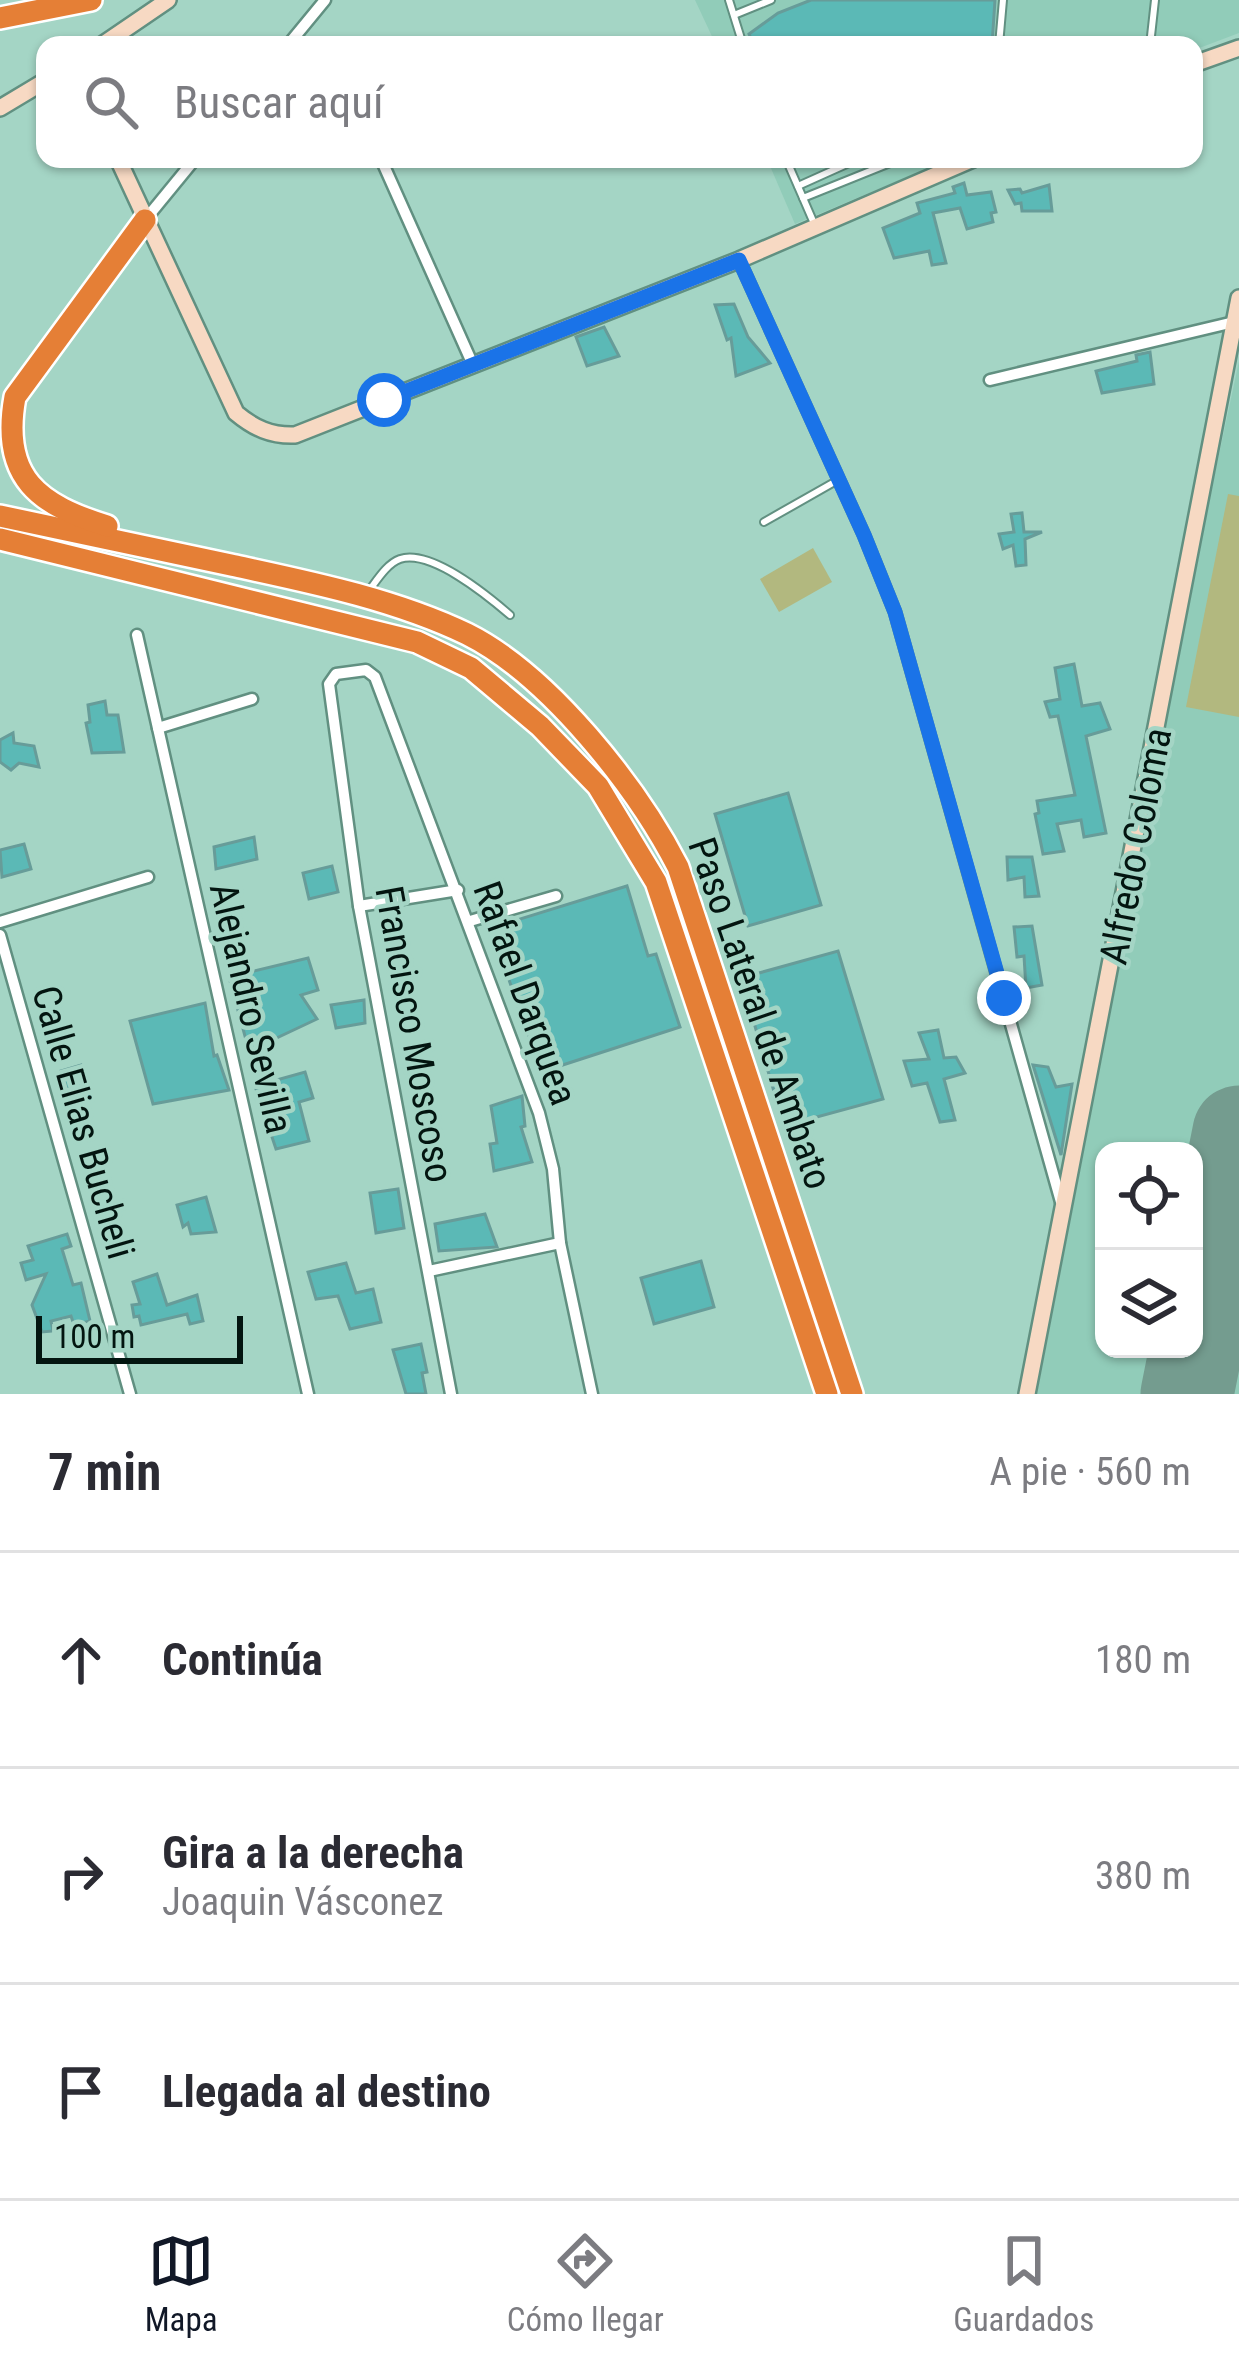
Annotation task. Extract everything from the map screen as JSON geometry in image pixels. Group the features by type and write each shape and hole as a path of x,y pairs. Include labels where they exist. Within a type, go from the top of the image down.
{"highway":[{"path":"0,18 91,0"},
{"path":"146,220 15,398 4,431 6,457 36,498 60,512 263,572"},
{"name":"Paso Lateral de Ambato","path":"0,516 364,596 468,635 501,656 605,754 657,826 678,867 852,1394"},
{"name":"Paso Lateral de Ambato","path":"0,539 418,643 471,668 555,741 618,813 656,882 827,1394"},
{"path":"0,549 93,560"},
{"path":"784,1267 808,1259"}],"street":[{"path":"115,36 168,0"},
{"path":"295,36 325,0"},
{"path":"1203,61 1239,48"},
{"path":"0,108 36,86"},
{"path":"122,168 236,412 266,432 296,435 739,260 953,168"},
{"path":"146,220 188,168"},
{"path":"385,168 473,365"},
{"path":"739,260 895,612 1064,1210"},
{"name":"Alfredo Coloma","path":"1027,1394 1239,298"},
{"path":"990,380 1234,322"},
{"name":"Alejandro Sevilla","path":"137,635 308,1394"},
{"name":"Rafael Darquea","path":"329,684 336,674 372,671 470,921 539,1113 554,1169 560,1243 592,1394"},
{"name":"Francisco Moscoso","path":"329,684 359,906 451,1394"},
{"path":"158,728 252,699"},
{"path":"0,922 148,877"},
{"path":"359,906 458,890"},
{"path":"470,921 556,896"},
{"name":"Calle Elias Bucheli","path":"0,935 130,1394"},
{"path":"429,1271 560,1243"}],"lane":[{"path":"729,0 740,36"},
{"path":"734,15 771,0"},
{"path":"1000,36 1003,0"},
{"path":"1151,36 1155,0"},
{"path":"790,168 816,228"},
{"path":"798,186 838,168"},
{"path":"803,198 878,168"},
{"path":"764,522 838,480"},
{"path":"364,596 388,566 400,559 418,558 452,572 510,615"}],"shaded area":[{"path":"695,0 1239,0 1239,33 1203,47 1203,36 712,36"},
{"path":"771,168 929,168 795,224"},
{"path":"1239,361 1239,1394 1037,1394 1214,478"},
{"path":"1228,494 1239,496 1239,717 1186,707"},
{"path":"813,548 832,582 779,612 760,579"}],"building":[{"path":"811,0 995,0 993,36 750,36 778,13"},
{"path":"964,183 967,195 991,192 996,212 991,213 993,222 967,229 960,208 933,213 946,263 932,265 929,251 894,258 883,228 920,213 917,203 955,193 953,187"},
{"path":"1049,185 1052,211 1022,211 1021,203 1015,204 1008,190 1022,193"},
{"path":"734,304 748,337 770,363 736,376 731,338 727,340 715,305"},
{"path":"604,327 619,356 587,366 576,337"},
{"path":"1150,352 1154,384 1102,393 1096,371 1137,361 1136,355"},
{"path":"1022,513 1024,532 1042,532 1025,539 1026,565 1016,566 1013,545 1003,549 999,534 1014,532 1011,514"},
{"path":"1074,664 1082,706 1100,703 1110,729 1086,736 1106,833 1084,837 1081,820 1057,824 1064,851 1043,854 1037,801 1075,795 1058,716 1050,717 1045,702 1060,699 1055,668"},
{"path":"105,701 107,715 118,715 124,752 92,753 88,705"},
{"path":"13,733 14,743 34,746 39,767 19,763 11,770 0,762 0,740"},
{"path":"788,793 821,905 748,926 715,814"},
{"path":"254,837 257,859 216,869 214,847"},
{"path":"24,844 31,869 2,877 0,850"},
{"path":"1007,857 1032,857 1039,896 1025,897 1024,877 1008,880"},
{"path":"332,866 338,892 309,899 303,873"},
{"path":"627,886 648,956 656,954 680,1027 541,1072 491,928"},
{"path":"1032,926 1042,985 1026,988 1024,956 1017,957 1014,927"},
{"path":"838,951 883,1099 784,1126 741,978"},
{"path":"308,958 318,990 301,995 317,1019 249,1051 229,977"},
{"path":"364,1000 365,1023 336,1028 331,1005"},
{"path":"205,1003 214,1056 229,1090 153,1104 130,1021"},
{"path":"938,1030 944,1058 956,1057 965,1073 944,1079 955,1120 940,1122 927,1083 912,1086 904,1061 929,1059 919,1033"},
{"path":"81,1065 92,1099 72,1105 61,1071"},
{"path":"1033,1065 1048,1067 1056,1087 1072,1084 1061,1155"},
{"path":"305,1072 313,1098 299,1102 309,1141 276,1149 255,1086"},
{"path":"522,1096 525,1126 521,1127 532,1162 494,1171 490,1144 497,1143 491,1106"},
{"path":"398,1189 404,1228 376,1233 370,1193"},
{"path":"206,1197 216,1232 191,1234 188,1223 183,1227 177,1205"},
{"path":"485,1214 497,1247 439,1251 435,1224"},
{"path":"67,1234 71,1246 62,1249 73,1285 81,1283 90,1321 74,1325 71,1316 51,1321 53,1331 42,1332 32,1305 46,1274 26,1280 21,1263 33,1260 28,1246"},
{"path":"701,1261 714,1307 654,1324 641,1278"},
{"path":"346,1263 356,1293 373,1289 381,1322 350,1329 338,1296 316,1299 308,1272"},
{"path":"157,1274 167,1305 197,1295 203,1321 190,1324 187,1314 141,1325 139,1316 134,1317 132,1305 140,1304 133,1282"},
{"path":"421,1344 426,1394 406,1394 393,1350"}],"runway":[{"path":"1187,1394 1239,1132"}],"route":[{"path":"384,400 739,260 895,612 1004,998"}]}
